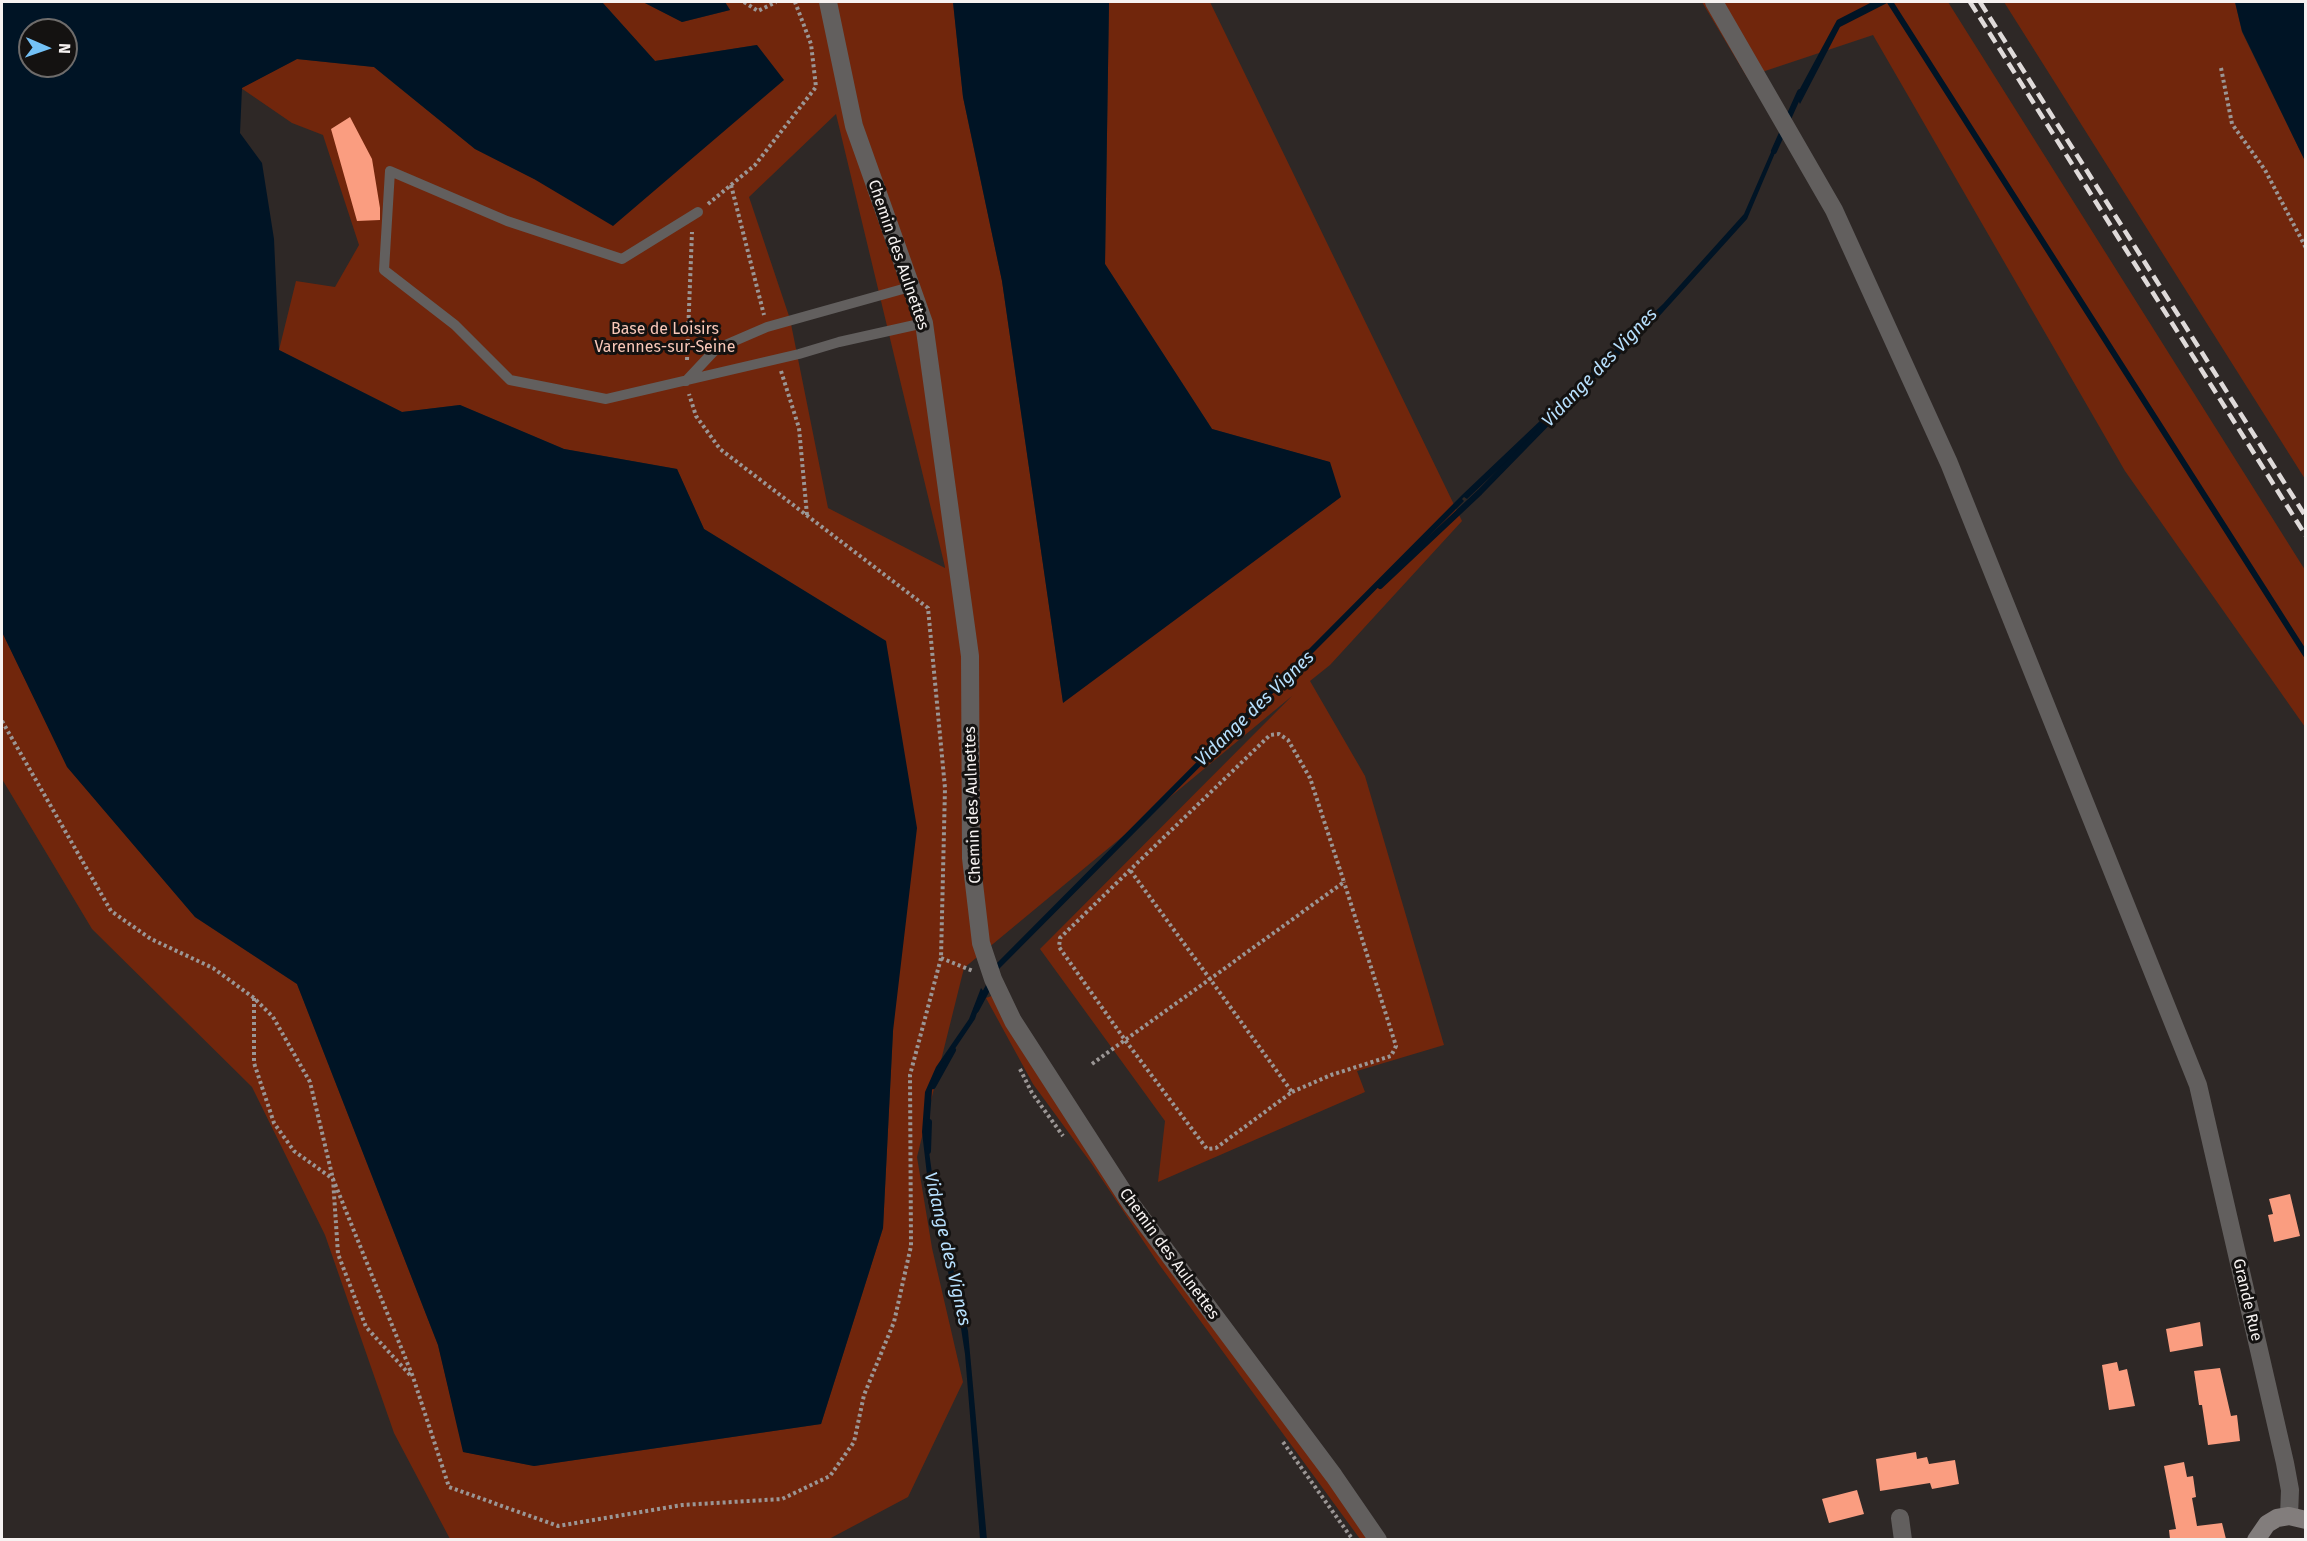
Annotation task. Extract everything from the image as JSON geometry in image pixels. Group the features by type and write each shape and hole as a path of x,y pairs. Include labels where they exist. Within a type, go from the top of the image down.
{"main road":[{"path":"2256,1539 2267,1524 2277,1518 2297,1518"}],"street":[{"name":"Chemin des Aulnettes","path":"828,2 854,126 924,322 970,656 971,858 981,943 993,979 1013,1021 1131,1204 1378,1539"},
{"name":"Grande Rue","path":"1714,2 1834,210 1949,463 2198,1085 2297,1518"},
{"path":"1900,1518 1904,1539"}],"lane":[{"path":"698,212 622,259 507,221 390,171 384,270 455,325 510,380 606,399 924,322"},
{"path":"686,381 716,350 767,327 910,287"}],"path":[{"path":"744,2 758,11 776,2"},
{"path":"2,721 111,911 151,939 213,968 254,998 273,1017 310,1082 333,1179 413,1377 449,1487 558,1526 682,1505 782,1499 831,1476 854,1442 864,1395 894,1322 911,1246 910,1076 941,958 945,788 928,608 720,449 696,416 686,381 692,226 698,212 755,165 816,87 811,44 795,2"},
{"path":"2221,68 2232,124 2265,170 2306,248"},
{"path":"731,185 767,327"},
{"path":"778,359 799,428 807,515"},
{"path":"1280,734 1288,740 1310,778 1344,882 1396,1046 1391,1056 1332,1075 1292,1092 1216,1149 1207,1149 1125,1040 1059,946 1060,938 1270,735 1280,734"},
{"path":"1130,870 1292,1092"},
{"path":"1092,1064 1344,882"},
{"path":"941,958 993,979"},
{"path":"254,998 254,1064 274,1123 294,1151 333,1179"},
{"path":"333,1179 338,1254 366,1327 413,1377"}],"green space":[{"name":"Base de Loisirs Varennes-sur-Seine","path":"602,2 643,2 682,22 730,10 725,2 953,2 963,97 1002,281 1063,702 1329,462 1212,429 1105,264 1109,2 1210,2 1462,521 1330,665 1310,681 1365,776 1444,1045 1357,1071 1365,1092 1158,1182 1165,1121 1040,949 1292,696 964,968 917,1157 932,1248 963,1382 908,1497 829,1539 450,1539 394,1433 325,1235 252,1087 92,929 2,779 2,632 68,767 195,917 297,984 438,1345 464,1452 534,1466 821,1424 883,1228 893,1031 886,641 704,529 677,469 564,449 460,405 402,412 279,350 296,281 335,287 359,245 323,135 292,123 241,88 297,59 374,67 475,149 534,179 757,45 655,61","holes":["836,114 945,568 828,508 790,319 749,197"]},
{"path":"1702,2 1948,2 2305,570 2305,727 2125,471 1873,35 1747,77"},
{"path":"2004,2 2235,2 2242,32 2305,161 2305,479"},
{"path":"997,994 1027,1048 1374,1539 1360,1539 1158,1263 1091,1163 1033,1084 986,998"}],"water":[{"path":"2,2 602,2 655,61 757,45 784,80 613,226 534,179 475,149 374,67 297,59 242,88 240,133 262,163 274,239 279,350 402,412 460,405 564,449 677,469 704,529 886,641 917,828 893,1031 883,1228 821,1424 534,1466 463,1452 438,1345 297,984 195,917 67,767 2,632"},
{"path":"643,2 725,2 730,10 682,22"},
{"path":"953,2 1109,2 1105,264 1212,429 1330,462 1341,497 1063,703 1002,281 963,97"},
{"path":"1872,2 1889,2 1840,27 1800,104 1796,96 1837,20"},
{"path":"2235,2 2305,2 2305,161 2242,31"},
{"path":"1775,143 1778,146 1747,219 1654,322 1467,499 1464,497 1462,499 1464,501 995,973 994,966 1462,495 1663,304 1744,214"},
{"path":"981,988 984,992 975,1019 948,1059 932,1090 928,1144 934,1188 968,1331 987,1540 980,1539 965,1354 960,1322 929,1192 922,1132 925,1092 936,1067 969,1019"}],"building":[{"path":"350,117 372,159 380,220 357,221 331,129"},
{"path":"2290,1194 2300,1236 2274,1242 2268,1215 2273,1214 2269,1199"},
{"path":"2200,1322 2203,1346 2170,1352 2166,1329"},
{"path":"2117,1362 2119,1371 2127,1369 2135,1406 2109,1410 2102,1365"},
{"path":"2220,1368 2231,1416 2237,1415 2240,1441 2208,1445 2194,1371"},
{"path":"1916,1452 1917,1459 1927,1457 1929,1464 1955,1460 1959,1484 1932,1489 1930,1483 1880,1491 1876,1459"},
{"path":"2184,1462 2187,1477 2193,1476 2196,1497 2192,1498 2197,1526 2222,1523 2226,1539 2170,1539 2169,1530 2176,1529 2164,1466"},
{"path":"1857,1490 1864,1514 1829,1523 1822,1499"}],"waterway":[{"path":"1890,2 2306,655"},
{"name":"Vidange des Vignes","path":"1787,121 1800,92"},
{"name":"Vidange des Vignes","path":"1774,151 1783,131"},
{"name":"Vidange des Vignes","path":"1380,586 1480,492 1559,411"},
{"name":"Vidange des Vignes","path":"976,1010 991,982"},
{"name":"Vidange des Vignes","path":"933,1086 953,1050"},
{"name":"Vidange des Vignes","path":"928,1151 929,1122"}],"railway":[{"path":"1970,2 2306,536"},
{"path":"1980,2 2306,517"}]}
